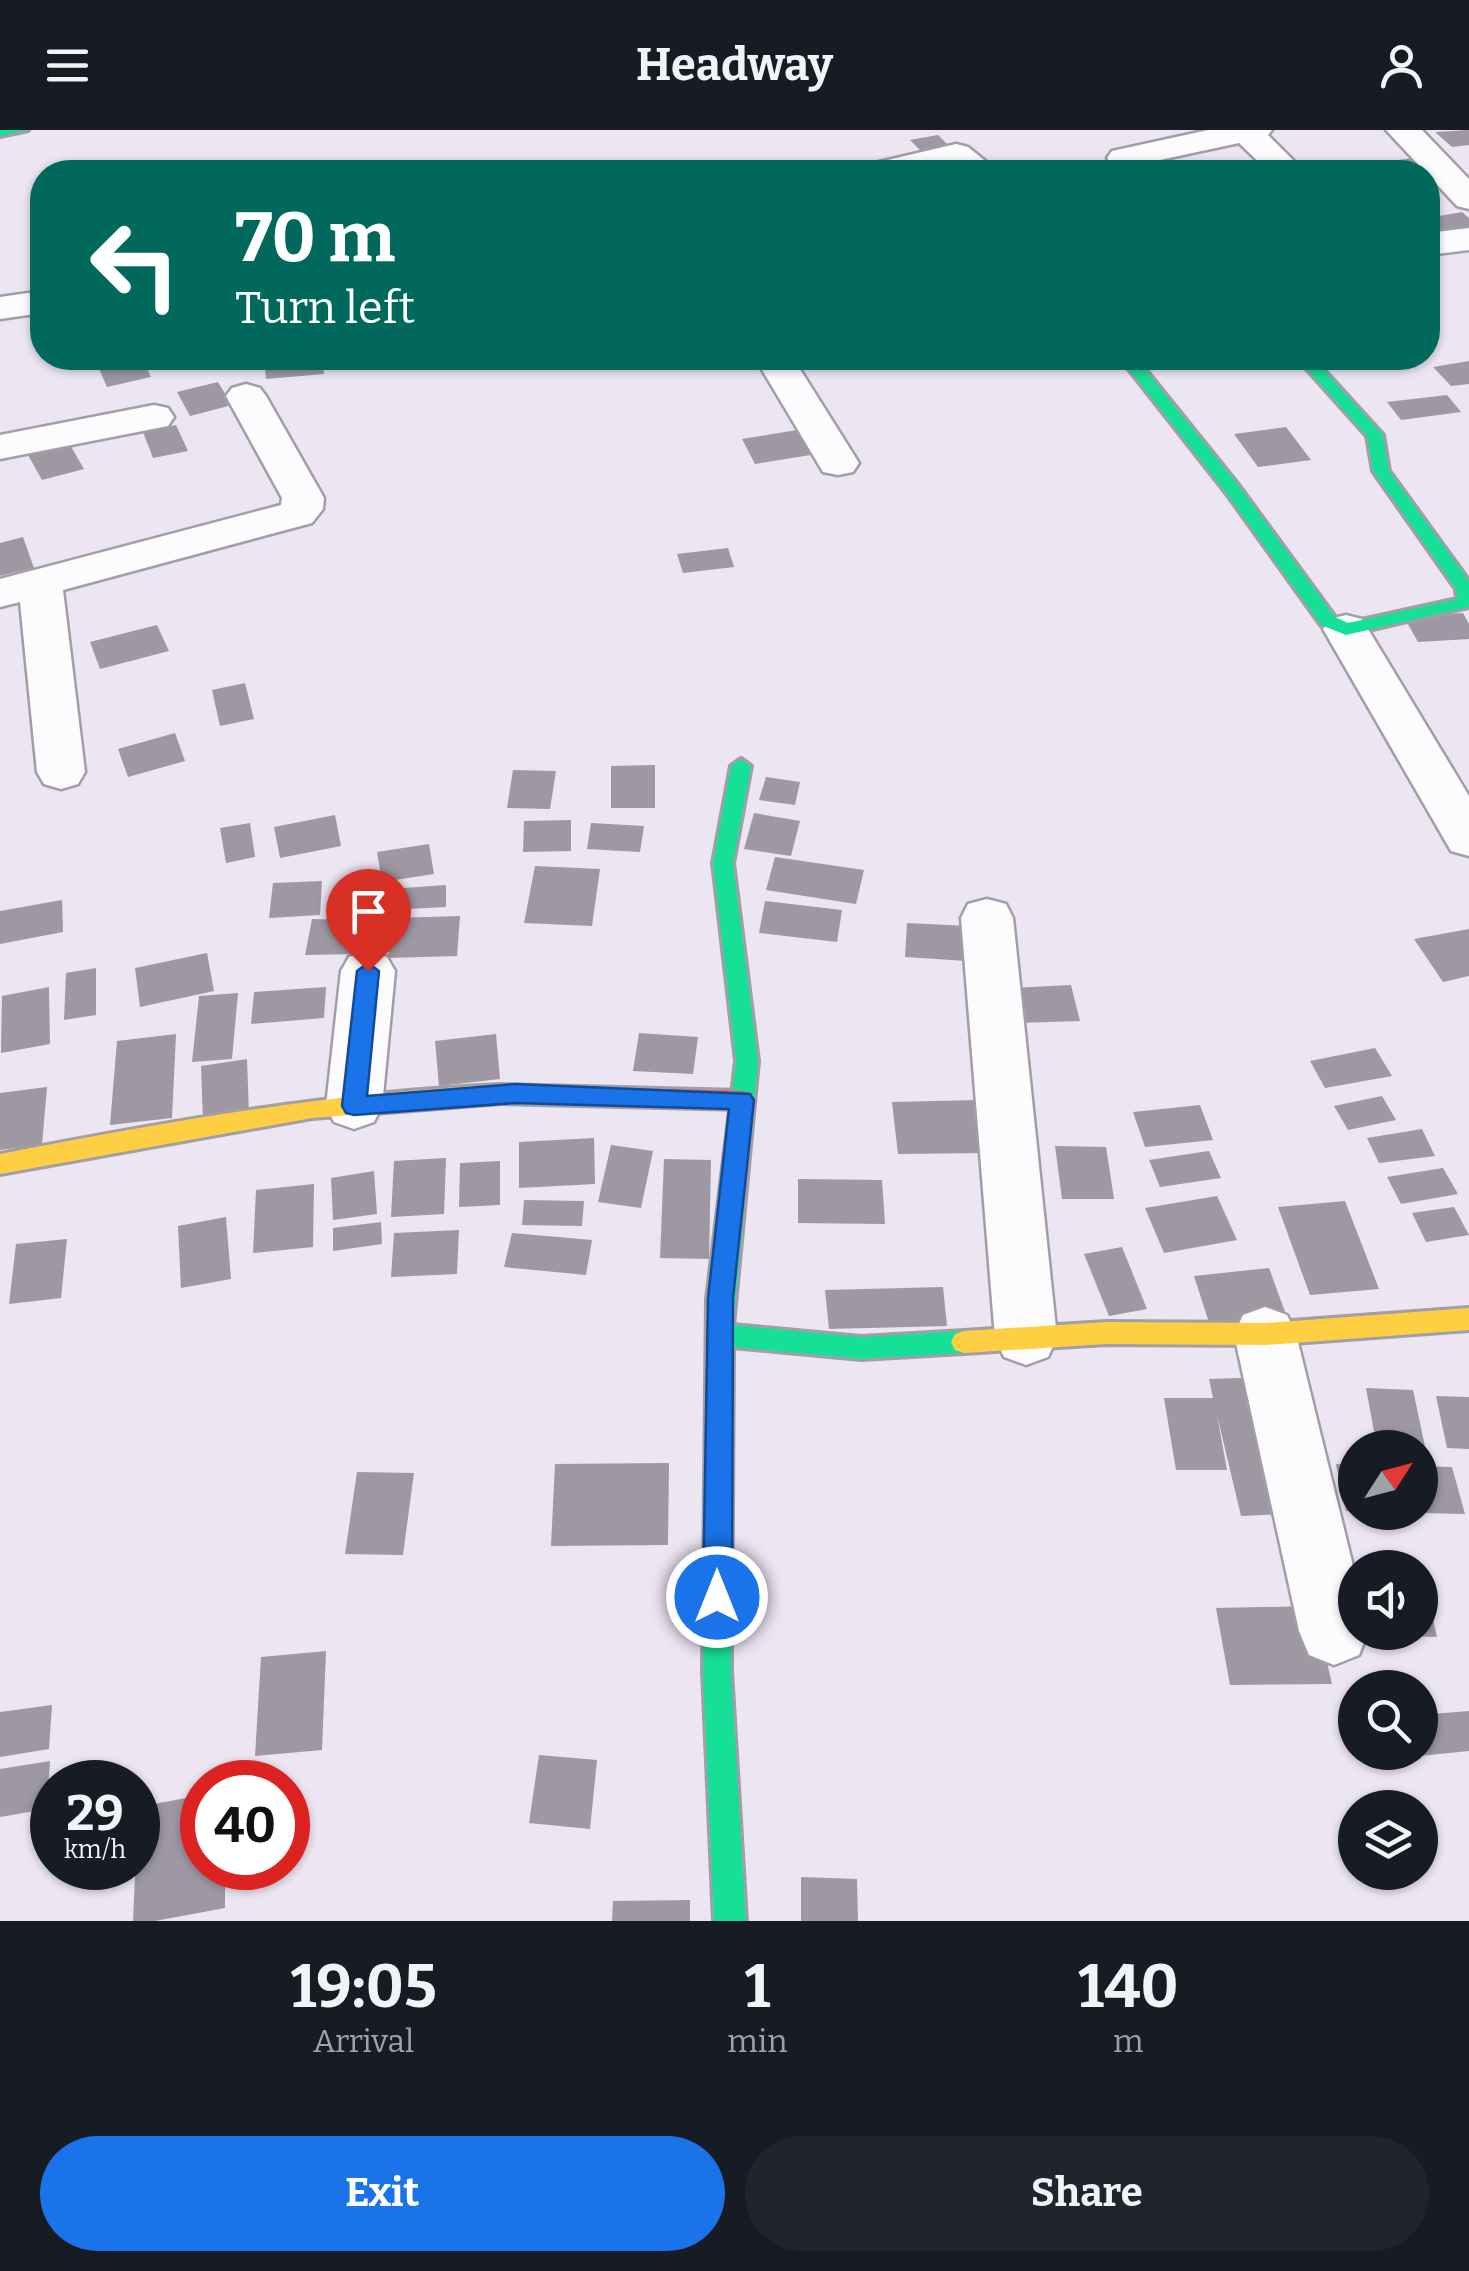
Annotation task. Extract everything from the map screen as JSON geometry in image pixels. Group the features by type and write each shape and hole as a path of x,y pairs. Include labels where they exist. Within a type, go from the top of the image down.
{"street":[{"path":"0,132 21,130"},
{"path":"1095,130 1124,160"},
{"path":"1404,130 1432,160"},
{"path":"1147,160 1251,131 1277,160"},
{"path":"930,160 956,154 965,160"},
{"path":"1440,168 1469,199"},
{"path":"1440,243 1469,239"},
{"path":"0,308 30,304"},
{"path":"781,370 838,463"},
{"path":"1138,370 1234,490 1328,622 1346,628 1459,604 1468,595 1381,470 1375,435 1316,370"},
{"path":"61,772 20,588 280,520 302,509 303,498 246,396"},
{"path":"0,446 154,417"},
{"path":"1346,628 1469,838"},
{"path":"730,1921 717,1671 720,1335 747,1061 738,1010 724,863 741,766"},
{"path":"987,918 1026,1338"},
{"path":"354,1106 368,971"},
{"path":"0,1164 178,1130 354,1106 515,1094 742,1100"},
{"path":"720,1335 861,1348 1106,1333 1265,1334 1469,1318"},
{"path":"1265,1334 1334,1631"}],"building":[{"path":"1469,130 1469,145 1452,147 1435,132"},
{"path":"938,135 951,148 923,153 910,140"},
{"path":"1462,212 1469,218 1469,230 1440,235 1440,216"},
{"path":"1469,361 1469,384 1451,386 1436,370"},
{"path":"100,370 148,370 151,377 107,387"},
{"path":"265,370 324,370 324,374 266,379"},
{"path":"218,382 232,405 190,416 177,392"},
{"path":"1447,395 1461,412 1401,420 1387,402"},
{"path":"176,425 188,451 153,458 143,432"},
{"path":"1286,427 1311,460 1258,467 1234,434"},
{"path":"803,429 817,454 755,464 742,439"},
{"path":"69,443 84,469 42,480 28,455"},
{"path":"23,537 34,568 0,576 0,543"},
{"path":"728,548 734,567 683,573 677,554"},
{"path":"1463,613 1469,624 1469,639 1418,642 1404,617"},
{"path":"157,625 169,651 100,669 90,642"},
{"path":"245,683 254,719 220,726 212,690"},
{"path":"175,733 185,761 128,777 118,749"},
{"path":"655,765 655,808 611,808 611,766"},
{"path":"513,770 556,771 550,809 507,808"},
{"path":"766,777 800,782 795,805 759,800"},
{"path":"754,813 800,821 791,856 744,849"},
{"path":"335,815 341,846 280,858 274,827"},
{"path":"571,820 571,851 523,852 524,821"},
{"path":"250,823 255,857 226,863 220,828"},
{"path":"591,823 644,826 640,852 587,849"},
{"path":"429,844 434,874 382,882 377,852"},
{"path":"775,857 864,870 856,904 766,890"},
{"path":"535,866 600,869 592,926 524,923"},
{"path":"322,881 320,915 269,918 273,883"},
{"path":"446,885 446,907 388,910 389,889"},
{"path":"62,900 63,932 0,944 0,911"},
{"path":"765,901 842,910 837,942 759,933"},
{"path":"460,916 457,956 388,958 392,918"},
{"path":"312,919 362,920 356,954 305,955"},
{"path":"907,923 968,926 967,961 905,957"},
{"path":"1469,929 1469,976 1443,982 1414,939"},
{"path":"207,953 214,991 140,1007 135,968"},
{"path":"96,968 96,1015 64,1020 66,973"},
{"path":"1071,985 1080,1021 1017,1023 1010,988"},
{"path":"49,987 50,1044 1,1053 2,996"},
{"path":"326,987 324,1018 251,1024 254,992"},
{"path":"238,993 232,1059 192,1062 199,996"},
{"path":"639,1033 698,1037 693,1074 633,1071"},
{"path":"176,1034 172,1118 110,1125 117,1041"},
{"path":"496,1034 500,1079 439,1086 435,1041"},
{"path":"1375,1048 1392,1076 1325,1088 1310,1061"},
{"path":"247,1059 249,1115 203,1122 201,1066"},
{"path":"47,1087 42,1145 0,1150 0,1093"},
{"path":"1382,1096 1396,1120 1348,1130 1334,1106"},
{"path":"979,1100 987,1153 898,1154 892,1102"},
{"path":"1200,1105 1213,1140 1145,1147 1133,1112"},
{"path":"1422,1129 1435,1156 1379,1163 1367,1138"},
{"path":"594,1138 595,1184 519,1188 519,1142"},
{"path":"611,1145 653,1151 641,1208 598,1202"},
{"path":"1055,1146 1106,1147 1114,1199 1062,1199"},
{"path":"1209,1151 1221,1178 1160,1187 1149,1160"},
{"path":"446,1158 444,1214 391,1217 394,1161"},
{"path":"664,1159 711,1160 709,1259 660,1258"},
{"path":"500,1161 500,1205 459,1207 460,1163"},
{"path":"1443,1168 1458,1194 1401,1204 1387,1177"},
{"path":"374,1171 377,1214 333,1220 331,1178"},
{"path":"798,1179 882,1180 885,1224 798,1223"},
{"path":"314,1184 313,1247 253,1253 256,1190"},
{"path":"1217,1196 1237,1240 1164,1253 1145,1208"},
{"path":"524,1200 584,1201 582,1226 522,1225"},
{"path":"1345,1201 1379,1289 1310,1295 1278,1207"},
{"path":"1454,1207 1469,1235 1426,1242 1412,1213"},
{"path":"226,1217 231,1279 181,1288 178,1226"},
{"path":"381,1222 382,1244 333,1251 333,1228"},
{"path":"459,1230 457,1274 391,1277 394,1233"},
{"path":"512,1233 592,1240 586,1275 504,1267"},
{"path":"67,1239 61,1298 9,1304 16,1244"},
{"path":"1122,1247 1147,1309 1109,1316 1084,1254"},
{"path":"1269,1268 1288,1320 1211,1329 1194,1276"},
{"path":"943,1287 947,1326 829,1329 825,1290"},
{"path":"1267,1377 1302,1513 1241,1516 1217,1415 1227,1470 1176,1470 1164,1398 1213,1398 1209,1379"},
{"path":"1366,1388 1413,1390 1421,1430 1374,1430"},
{"path":"1436,1396 1469,1397 1469,1449 1447,1448"},
{"path":"669,1463 668,1545 551,1546 555,1464"},
{"path":"1438,1467 1452,1467 1465,1514 1438,1513"},
{"path":"357,1472 414,1473 403,1555 345,1554"},
{"path":"1314,1606 1332,1684 1230,1685 1216,1608"},
{"path":"326,1651 322,1750 255,1756 261,1657"},
{"path":"52,1705 49,1749 0,1757 0,1712"},
{"path":"1469,1711 1469,1751 1438,1754 1438,1714"},
{"path":"539,1755 597,1760 590,1829 529,1823"},
{"path":"30,1764 30,1812 0,1817 0,1769"},
{"path":"180,1799 180,1890 225,1890 225,1908 155,1921 133,1921 134,1890 160,1890 160,1803"},
{"path":"801,1877 857,1879 858,1921 801,1921"},
{"path":"690,1900 690,1921 612,1921 613,1901"}],"traffic: fast":[{"path":"0,132 21,130"},
{"path":"1138,370 1233,490 1328,621 1346,629 1463,603 1468,595 1465,588 1381,471 1375,435 1316,370"},
{"path":"741,766 723,863 747,1061 720,1299 720,1335 861,1348 964,1342"},
{"path":"720,1335 717,1671 730,1921"}],"traffic: slow":[{"path":"0,1164 312,1109 501,1094"},
{"path":"964,1342 1106,1333 1265,1334 1469,1319"}],"traffic: jam":[{"path":"501,1094 742,1100"}],"route":[{"path":"368,971 354,1106 412,1098 515,1094 742,1100 720,1298 717,1597"}]}
